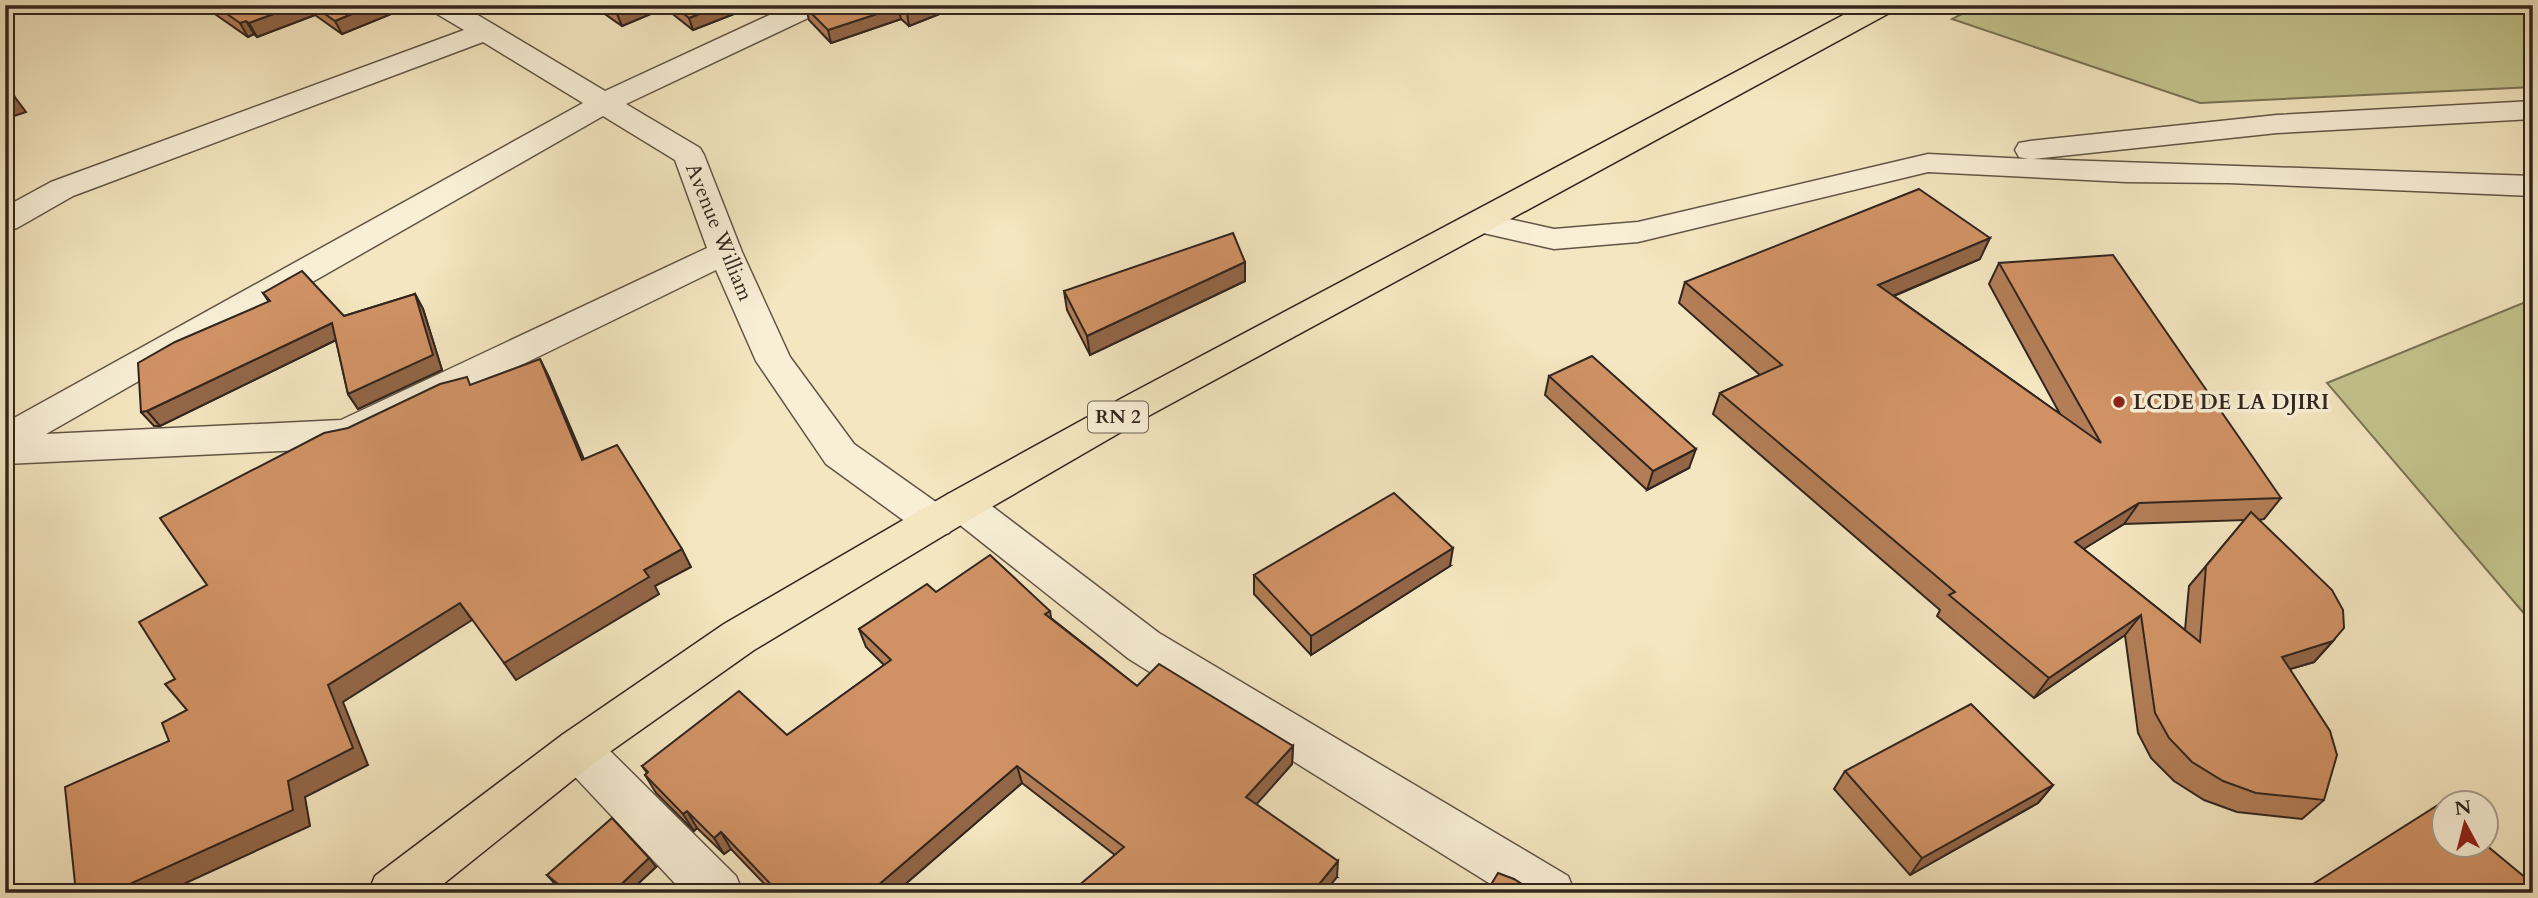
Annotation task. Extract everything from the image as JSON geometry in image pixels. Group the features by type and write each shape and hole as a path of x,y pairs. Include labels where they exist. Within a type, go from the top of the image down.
{"highway":[{"name":"RN 2","path":"393,893 578,749 739,637 948,513 1151,399 1883,5"}],"street":[{"name":"Avenue William","path":"442,5 689,155 725,252 774,361 839,454 948,513 1144,646 1550,893"},
{"path":"5,440 604,103 813,5"},
{"path":"5,221 62,189 487,31"},
{"path":"1482,223 1554,239 1638,232 1928,163 2277,124 2533,110"},
{"path":"1928,163 2126,173 2229,174 2533,186"},
{"path":"5,450 346,434 725,252"},
{"path":"578,749 718,893"}],"green space":[{"path":"1979,5 2533,5 2533,87 2200,103 1952,19"},
{"path":"2533,299 2533,624 2327,383"}],"building":[{"path":"214,5 298,5 249,23 240,23"},
{"path":"312,5 373,5 335,21"},
{"path":"605,5 638,5 617,14"},
{"path":"673,5 722,5 689,18"},
{"path":"812,5 928,5 907,13 898,7 828,30 806,8"},
{"path":"5,89 14,96 5,99"},
{"path":"1919,189 1990,238 1878,285 2101,443 1999,263 2113,255 2281,498 2139,503 2075,542 2200,642 2206,566 2251,512 2332,590 2343,610 2344,628 2333,641 2282,657 2330,731 2337,755 2324,800 2256,793 2223,781 2192,762 2169,738 2155,713 2141,615 2049,678 1949,595 1955,592 1720,393 1782,365 1685,282"},
{"path":"1233,233 1245,262 1087,336 1064,291"},
{"path":"302,271 344,316 415,294 433,355 348,394 332,323 141,412 138,363 175,342 270,301 263,293"},
{"path":"1592,356 1696,449 1653,471 1549,376"},
{"path":"540,359 582,460 617,445 682,549 644,570 649,577 504,663 460,603 328,685 353,748 288,781 293,810 110,893 76,893 65,787 169,741 162,723 187,710 165,684 175,679 139,622 207,585 160,518 324,433 348,428 440,384 467,377 470,385"},
{"path":"1394,493 1453,548 1311,636 1254,575"},
{"path":"990,555 1050,611 1045,614 1137,686 1159,664 1293,746 1246,797 1338,861 1312,893 1070,893 1124,847 1017,766 869,893 779,893 721,832 714,838 687,811 683,814 645,775 648,772 642,766 739,691 787,735 891,660 859,629 927,584 936,592"},
{"path":"1971,704 2053,785 1922,858 1845,771"},
{"path":"2430,810 2430,860 2500,860 2500,857 2533,884 2533,893 2299,893"},
{"path":"612,818 649,858 612,893 569,893 547,875"},
{"path":"1498,873 1514,879 1536,893 1486,893"}],"place":[{"name":"LCDE DE LA DJIRI","path":"2119,402"}]}
